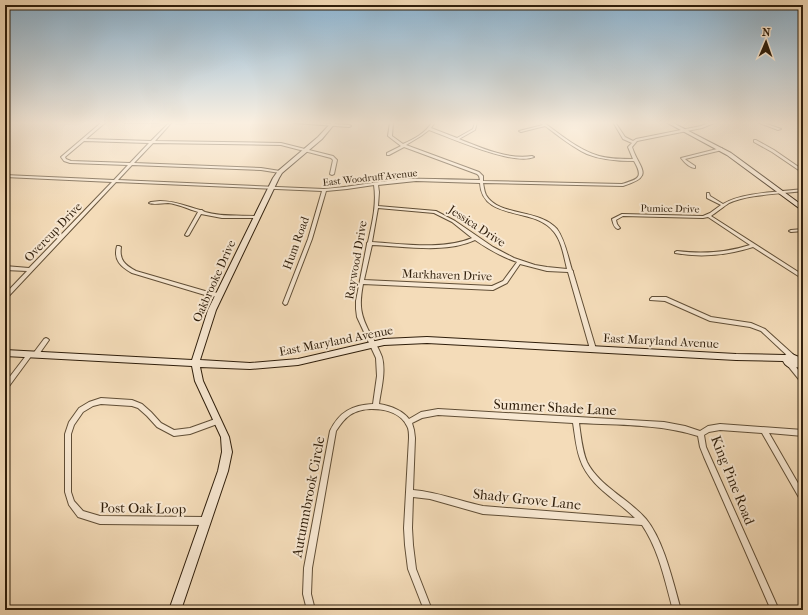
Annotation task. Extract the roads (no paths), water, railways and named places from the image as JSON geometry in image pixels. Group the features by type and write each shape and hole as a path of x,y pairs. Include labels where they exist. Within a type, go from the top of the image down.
{"street":[{"path":"70,151 63,157 65,160 70,162 262,169 280,172"},
{"name":"Overcup Drive","path":"5,298 144,151"},
{"name":"Oakbrooke Drive","path":"175,610 223,471 227,452 225,437 199,382 195,363 209,316 280,172 306,151"},
{"path":"309,151 332,157 335,160 332,174"},
{"path":"388,154 393,151"},
{"path":"417,151 478,173 481,176 482,191 490,202 502,208 546,221 555,229 559,234 571,271 593,348"},
{"path":"492,151 507,156 523,159 532,157"},
{"path":"583,151 594,156 618,160 636,160"},
{"name":"East Woodruff Avenue","path":"6,177 324,190 348,189 395,180 622,186 639,179 642,174 642,170 632,151"},
{"path":"694,167 683,158 714,151"},
{"path":"723,151 803,209"},
{"path":"770,151 803,172"},
{"name":"Raywood Drive","path":"376,184 378,189 376,207 358,302 359,319 377,353 380,367 376,407"},
{"name":"Hum Road","path":"285,303 310,239 324,190"},
{"name":"Pumice Drive","path":"618,228 614,219 622,215 694,218 709,216 723,205 737,199 803,190"},
{"path":"708,194 708,197 723,205"},
{"path":"151,203 164,201 171,202 220,217 257,218"},
{"name":"Jessica Drive","path":"376,207 435,212 443,215 497,252 545,269 571,271"},
{"path":"187,234 201,211"},
{"path":"709,216 803,277"},
{"path":"791,231 803,230"},
{"path":"369,243 448,246 464,244 475,238"},
{"path":"677,252 694,254 721,254 754,246"},
{"path":"119,247 118,256 125,268 205,293 219,295"},
{"name":"Markhaven Drive","path":"362,282 493,288 505,282 520,261"},
{"path":"5,268 31,270"},
{"path":"652,299 666,299 710,318 751,325 763,330 794,361 803,379"},
{"path":"5,387 46,340"},
{"name":"East Maryland Avenue","path":"5,353 195,363 224,366 278,365 298,362 372,344 396,340 427,340 593,348 767,358 794,361"},
{"name":"Post Oak Loop","path":"206,521 100,520 81,514 76,509 68,495 68,434 74,419 81,410 91,404 101,401 132,403 140,406 150,414 159,425 174,433 190,431 218,420"},
{"name":"Autumnbrook Circle","path":"311,610 307,594 308,568 334,431 340,420 349,412 363,407 376,407 391,410 403,416 409,422"},
{"name":"Summer Shade Lane","path":"409,422 421,415 438,412 676,426 701,434"},
{"path":"576,421 581,450 586,466 593,476 644,522 654,538 676,610"},
{"path":"409,422 412,438 408,528 412,569 428,610"},
{"name":"King Pine Road","path":"775,610 707,457 703,447 701,434 704,431 715,427 803,433"},
{"path":"764,430 803,499"},
{"name":"Shady Grove Lane","path":"410,493 436,495 483,510 644,522"}]}
